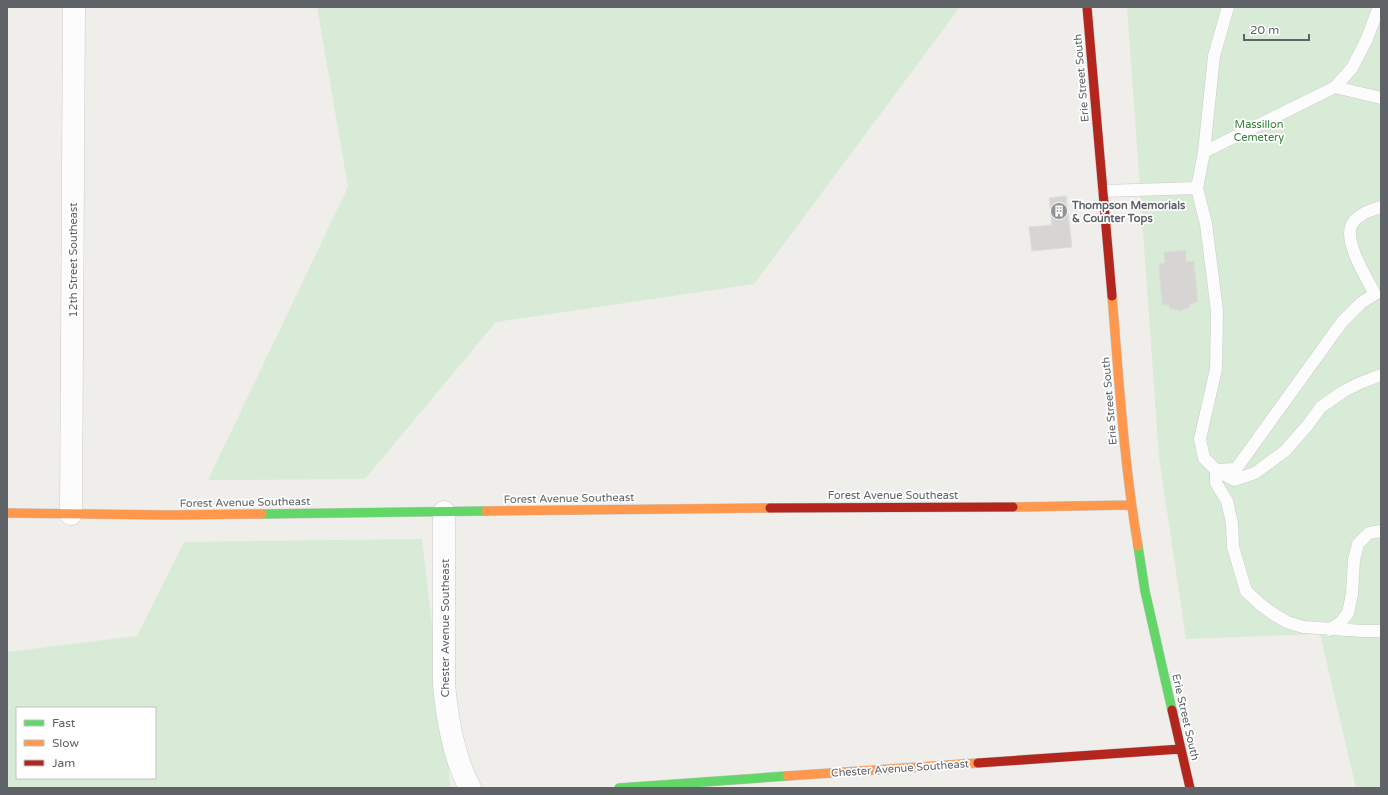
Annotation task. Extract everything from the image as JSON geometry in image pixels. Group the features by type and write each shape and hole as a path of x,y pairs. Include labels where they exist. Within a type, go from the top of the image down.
{"street":[{"name":"12th Street Southeast","path":"71,514 74,7"},
{"name":"Erie Street South","path":"1087,7 1104,191 1123,434 1131,505 1145,591 1190,788"},
{"name":"Forest Avenue Southeast","path":"7,513 169,515 675,508 1131,505"},
{"name":"Chester Avenue Southeast","path":"444,512 444,684 446,706 458,757 463,774 470,788"},
{"name":"Chester Avenue Southeast","path":"619,788 1181,749"}],"lane":[{"path":"1228,7 1214,56 1204,152 1197,188 1206,224 1217,311 1216,369 1200,439 1204,458 1216,470 1234,480 1255,473 1285,450 1321,407 1344,391 1381,375"},
{"path":"1204,152 1335,87 1352,68 1366,41 1379,7"},
{"path":"1335,87 1381,98"},
{"path":"1104,191 1197,188"},
{"path":"1216,470 1236,469 1342,322 1361,303 1378,293 1352,246 1350,236 1352,225 1359,217 1366,212 1381,207"},
{"path":"1216,470 1216,483 1227,501 1232,523 1233,547 1246,591 1260,605 1287,622 1303,627 1329,630 1381,630"},
{"path":"1329,630 1341,622 1348,613 1352,594 1354,560 1358,544 1369,533 1381,530"}],"green space":[{"path":"317,7 960,7 754,284 496,322 365,479 208,480 348,187"},
{"name":"Massillon Cemetery","path":"1127,7 1381,7 1381,788 1356,788 1320,634 1186,639 1159,457"},
{"path":"422,539 451,788 7,788 7,652 137,636 184,542"}],"building":[{"name":"Thompson Memorials & Counter Tops","path":"1066,196 1072,247 1032,251 1029,227 1052,225 1049,198"},
{"path":"1186,250 1186,262 1194,261 1198,302 1190,304 1190,307 1180,311 1169,308 1169,305 1162,305 1159,264 1165,263 1164,252"}],"traffic: fast":[{"path":"262,514 486,511"},
{"path":"1138,546 1145,591 1172,710"},
{"path":"619,788 787,776"}],"traffic: slow":[{"path":"1112,296 1125,453 1138,546"},
{"path":"1013,507 1131,505"},
{"path":"486,511 770,508"},
{"path":"7,513 169,515 262,514"},
{"path":"787,776 978,763"}],"traffic: jam":[{"path":"1087,7 1112,296"},
{"path":"770,508 1013,507"},
{"path":"1172,710 1190,788"},
{"path":"978,763 1181,749"}],"place":[{"name":"Thompson Memorials & Counter Tops","path":"1059,211"}]}
